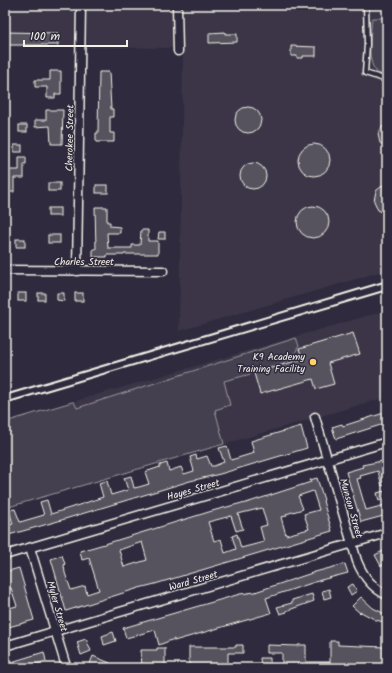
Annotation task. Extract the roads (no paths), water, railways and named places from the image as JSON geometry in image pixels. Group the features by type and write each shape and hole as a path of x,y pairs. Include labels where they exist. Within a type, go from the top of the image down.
{"street":[{"name":"Cherokee Street","path":"77,270 81,5"},
{"path":"177,5 178,51"},
{"name":"Charles Street","path":"5,270 163,271"},
{"name":"Munson Street","path":"315,416 357,561 364,575 374,586 387,595"},
{"name":"Hayes Street","path":"5,555 387,442"},
{"name":"Ward Street","path":"5,646 387,534"},
{"name":"Myler Street","path":"30,548 65,663 68,668"}],"lane":[{"path":"366,5 367,44 365,73 387,80"}],"railway":[{"path":"5,395 387,281"},
{"path":"5,403 387,290"}],"place":[{"name":"K9 Academy Training Facility","path":"313,362"}]}
